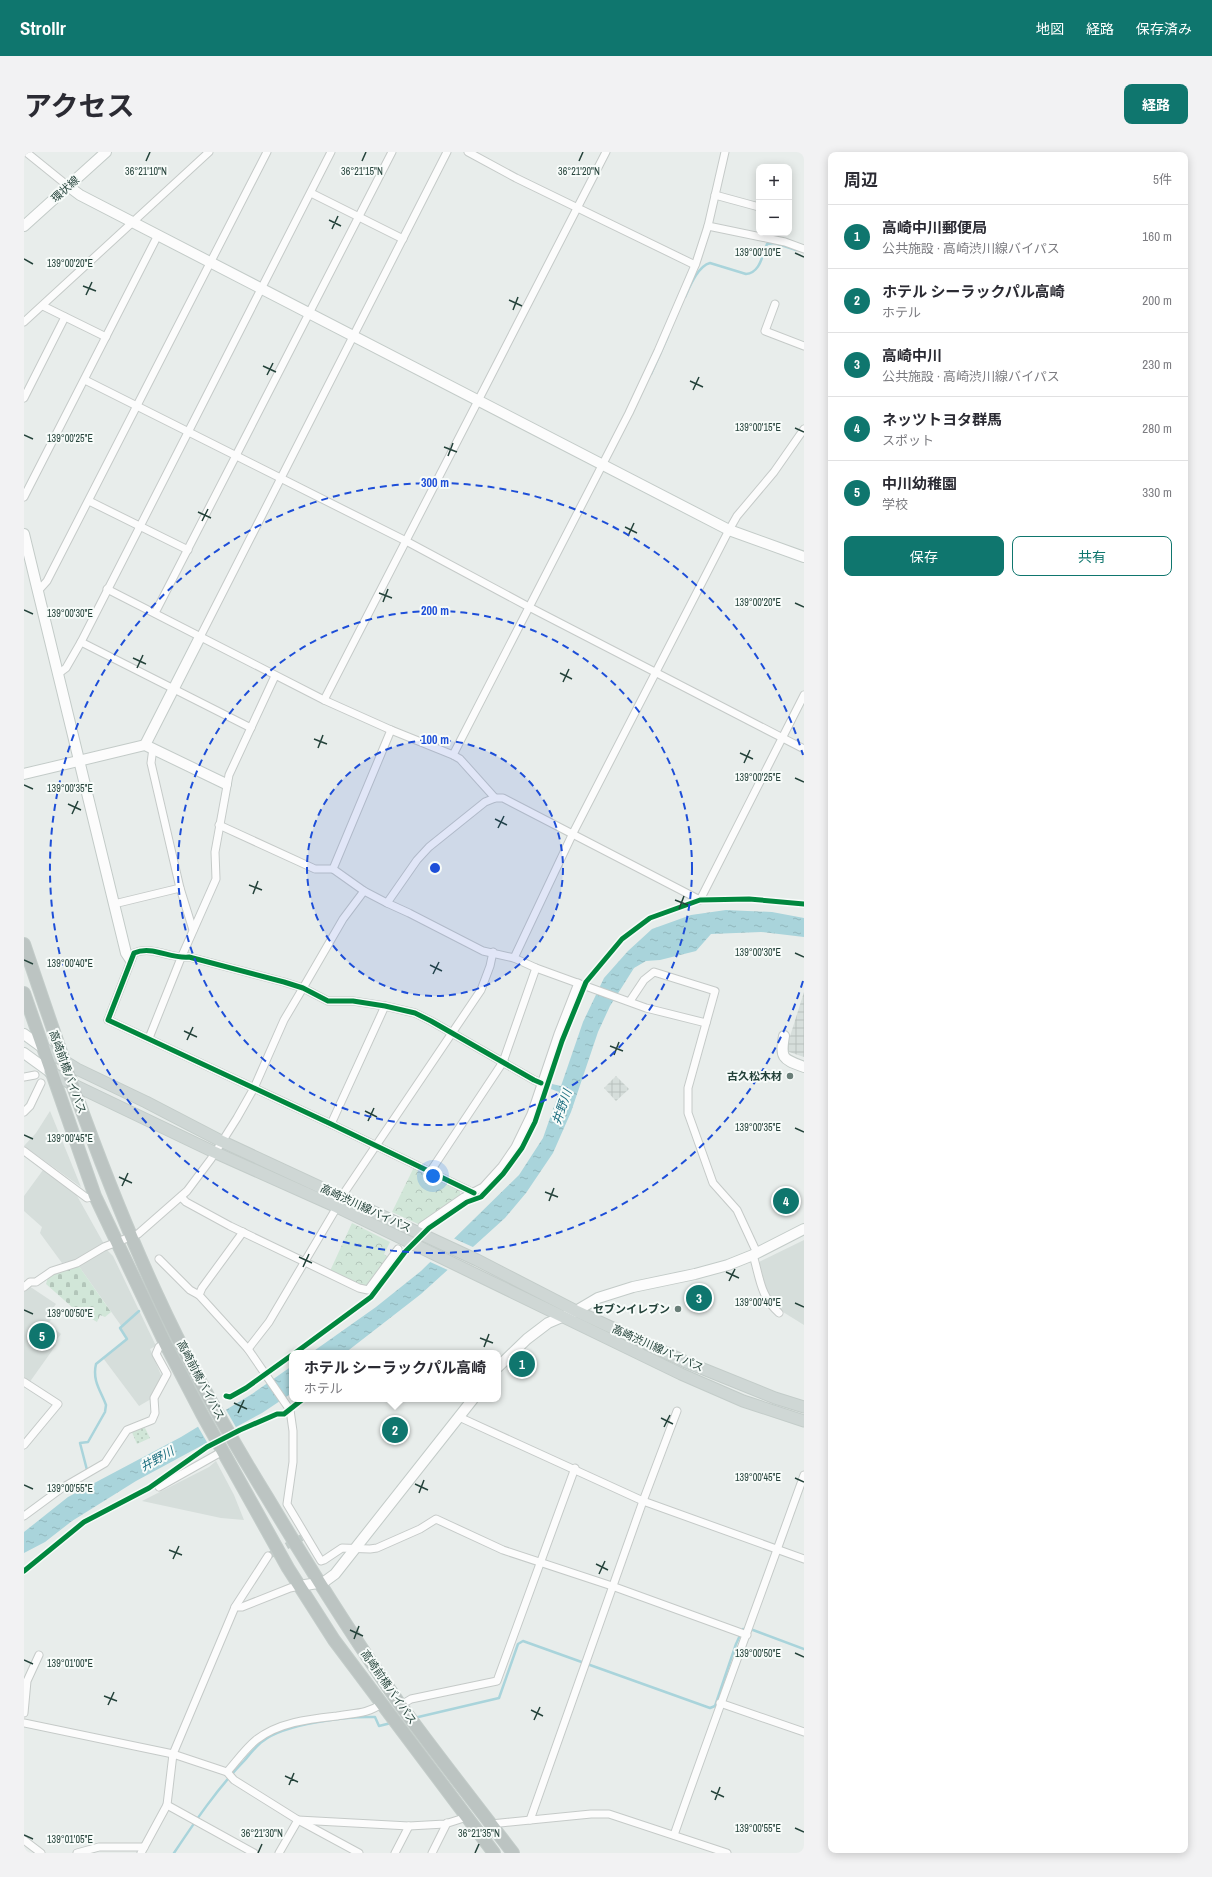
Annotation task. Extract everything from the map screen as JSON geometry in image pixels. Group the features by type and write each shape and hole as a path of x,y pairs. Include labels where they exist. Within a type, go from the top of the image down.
{"highway":[{"name":"高崎前橋バイパス","path":"24,944 82,1112 131,1237 158,1297 215,1407 318,1584 401,1706 513,1853"},
{"name":"高崎前橋バイパス","path":"24,993 50,1072 95,1196 165,1342 202,1414 299,1586 334,1640 494,1853"}],"main road":[{"name":"高崎渋川線バイパス","path":"43,1048 64,1061 221,1141 342,1196 434,1241 478,1260 576,1311 686,1362 774,1398 804,1407"},
{"name":"高崎渋川線バイパス","path":"50,1072 214,1152 337,1207 721,1393 804,1421"},
{"path":"82,1112 89,1099 97,1096"}],"street":[{"path":"26,152 80,195 729,530 804,557"},
{"name":"環状線","path":"24,226 106,152"},
{"path":"24,322 209,152"},
{"path":"38,591 48,581 267,152"},
{"path":"58,674 66,668 81,642 330,152"},
{"path":"156,613 392,152"},
{"path":"193,930 180,888 150,763 149,747 174,689 200,637 447,152"},
{"path":"468,152 516,178 695,265"},
{"path":"324,700 606,152"},
{"path":"453,755 602,465 651,364 695,265 708,226 725,152"},
{"path":"310,193 403,239"},
{"path":"715,195 756,206"},
{"path":"708,226 785,242 804,249"},
{"path":"24,497 158,235"},
{"path":"775,304 765,331 804,346"},
{"path":"43,306 106,337"},
{"path":"24,398 65,318"},
{"path":"85,380 406,541 529,607 804,748"},
{"path":"514,958 573,833 729,530 737,516 774,472 804,428"},
{"path":"89,501 188,550"},
{"path":"24,534 126,953 130,959"},
{"path":"107,590 156,613 275,676 324,700 391,730 453,755 496,798"},
{"path":"81,642 251,728"},
{"path":"149,1038 181,958 216,879 215,852 226,784 275,676"},
{"path":"387,903 417,860 429,847 485,802 496,798 503,798 573,833 700,900 804,695"},
{"path":"333,869 391,730"},
{"path":"24,774 149,747 226,784"},
{"path":"220,825 315,869 333,869 364,890 387,903 483,951 493,952 514,958 536,968 646,1008 706,1023"},
{"path":"114,904 180,888"},
{"path":"24,1277 30,1282 36,1282 62,1267 77,1263 104,1247 140,1232 196,1181 254,1088 284,1020 343,919 364,890"},
{"path":"474,1193 331,1124 108,1020 130,959 134,954 141,950 159,952 181,958 189,957 303,988 328,1001 353,1001 415,1013 541,1083"},
{"path":"342,1196 481,990 490,966 493,952"},
{"path":"430,1172 503,1062 536,968"},
{"path":"627,1000 644,980 654,972 715,991 688,1088 688,1113 713,1183 737,1210 755,1254 763,1294 772,1307 779,1313"},
{"path":"422,1226 483,1187 502,1166 515,1147 531,1114 578,983"},
{"path":"331,1124 385,1006"},
{"path":"24,1034 43,1048"},
{"path":"784,1036 781,1052 783,1057 786,1060 804,1067"},
{"path":"24,1053 50,1072"},
{"path":"24,1077 35,1075"},
{"path":"24,1112 30,1106 41,1083"},
{"path":"24,1151 87,1198 95,1196"},
{"path":"181,1196 186,1202 243,1232 359,1288 368,1290 398,1249"},
{"path":"248,1349 269,1322 337,1207"},
{"path":"501,1364 527,1339 548,1323 576,1311 598,1298 612,1293 728,1265 755,1254 804,1229"},
{"path":"199,1295 202,1288 243,1232"},
{"path":"159,1259 190,1290 199,1295 248,1349 288,1408 293,1431 293,1456 287,1504 304,1536 321,1561 342,1548 377,1548 420,1529 436,1519 498,1548 612,1586 747,1635"},
{"path":"24,1287 30,1282"},
{"path":"24,1516 62,1488 104,1464 127,1430 152,1420 155,1414 154,1398 167,1374 156,1354 159,1347 165,1342"},
{"path":"24,1382 58,1404 24,1445"},
{"path":"235,1607 242,1607 290,1588 318,1584 335,1574 471,1402"},
{"path":"530,1820 612,1586 678,1411"},
{"path":"460,1417 575,1468 643,1501 804,1559"},
{"path":"159,1487 222,1449"},
{"path":"401,1706 411,1699 497,1681 575,1468"},
{"path":"674,1835 720,1703 747,1635 804,1475"},
{"path":"77,1853 99,1847 142,1851 167,1805 174,1754 235,1607 268,1556"},
{"path":"24,1713 27,1681 39,1655"},
{"path":"720,1703 804,1732"},
{"path":"227,1772 256,1741 274,1730 289,1724 309,1720 370,1711 381,1704"},
{"path":"24,1723 174,1754 227,1772 234,1779 298,1820 355,1852"},
{"path":"167,1805 254,1853"},
{"path":"491,1824 591,1814 609,1814 727,1853"},
{"path":"298,1820 409,1826 447,1823 467,1817"},
{"path":"279,1853 298,1820"},
{"path":"432,1853 447,1823"},
{"path":"395,1853 409,1826"},
{"path":"24,1840 41,1853"}],"shaded area":[{"path":"804,992 804,1057 789,1052 786,1049"},
{"path":"616,1076 629,1089 616,1101 604,1088"},
{"path":"50,1111 81,1187 24,1146 36,1133"},
{"path":"43,1170 76,1194 104,1244 79,1259 62,1263 40,1233 42,1227 24,1211 24,1196"},
{"path":"804,1240 804,1325 783,1312 768,1296 759,1262"},
{"path":"106,1249 113,1256 156,1346 150,1349 162,1380 151,1399 139,1406 103,1358 127,1339 120,1328 122,1327 78,1265"},
{"path":"29,1286 56,1304 51,1311 55,1314 48,1324 61,1334 54,1343 56,1345 29,1383 24,1379 24,1290"},
{"path":"216,1461 234,1495 244,1520 221,1518 142,1501 209,1467"}],"green space":[{"path":"414,1167 460,1191 460,1195 418,1224 392,1212"},
{"path":"352,1223 390,1242 384,1254 388,1257 367,1286 360,1285 330,1271"},
{"path":"78,1265 111,1312 105,1317 100,1315 97,1322 73,1308 46,1284 48,1277 62,1269"},
{"path":"144,1426 150,1438 137,1444 131,1430"}],"water":[{"name":"井野川","path":"726,910 772,912 804,918 804,937 761,932 711,934 696,951 660,960 646,961 634,968 610,1006 598,1032 571,1112 553,1153 526,1193 505,1218 421,1294 349,1350 315,1350 376,1307 421,1271 519,1175 543,1138 559,1092 551,1089 552,1084 561,1086 583,1022 604,978 628,951 652,929 691,915"},
{"name":"井野川","path":"289,1368 289,1395 262,1413 136,1481 72,1521 45,1542 24,1553 24,1532 68,1497 181,1437 252,1394"}],"pier":[{"path":"453,1238 475,1248 450,1271 428,1261"},
{"path":"225,1408 237,1429 208,1444 197,1425"}],"waterway":[{"path":"685,297 698,272 710,263 746,274 754,271 760,263 767,244 775,243 796,250"},
{"path":"651,374 668,336"},
{"path":"87,1470 80,1443 88,1442 105,1412 106,1405 96,1381 96,1364 127,1339 120,1328 139,1311"},
{"path":"414,1718 499,1698 518,1644 523,1641 710,1708 715,1706 736,1644 743,1629 753,1630 804,1649"},
{"path":"174,1853 225,1783 258,1745 273,1735 285,1730 316,1722 349,1718 375,1717 379,1726 391,1723"}],"tunnel":[{"path":"268,1556 303,1537"}],"cycle path":[{"path":"299,1350 371,1297 405,1252 429,1228 467,1202 481,1197 503,1174 522,1148 535,1122 562,1041 586,982 622,939 650,918 700,900 749,899 804,904"},
{"path":"474,1193 331,1124 108,1020 134,953 141,951 154,951 175,956 189,957 303,988 328,1001 353,1001 415,1013 541,1083"},
{"path":"226,1396 230,1397 246,1388 289,1357"},
{"path":"24,1571 84,1522 149,1488 207,1447 240,1430 277,1414 284,1414 299,1402"}],"place":[{"name":"古久松木材","path":"790,1076"},
{"name":"ネッツトヨタ群馬","path":"786,1201"},
{"name":"高崎中川","path":"699,1298"},
{"name":"セブンイレブン","path":"678,1309"},
{"name":"中川幼稚園","path":"42,1336"},
{"name":"高崎中川郵便局","path":"522,1364"},
{"name":"ホテル シーラックパル高崎","path":"395,1430"}]}
